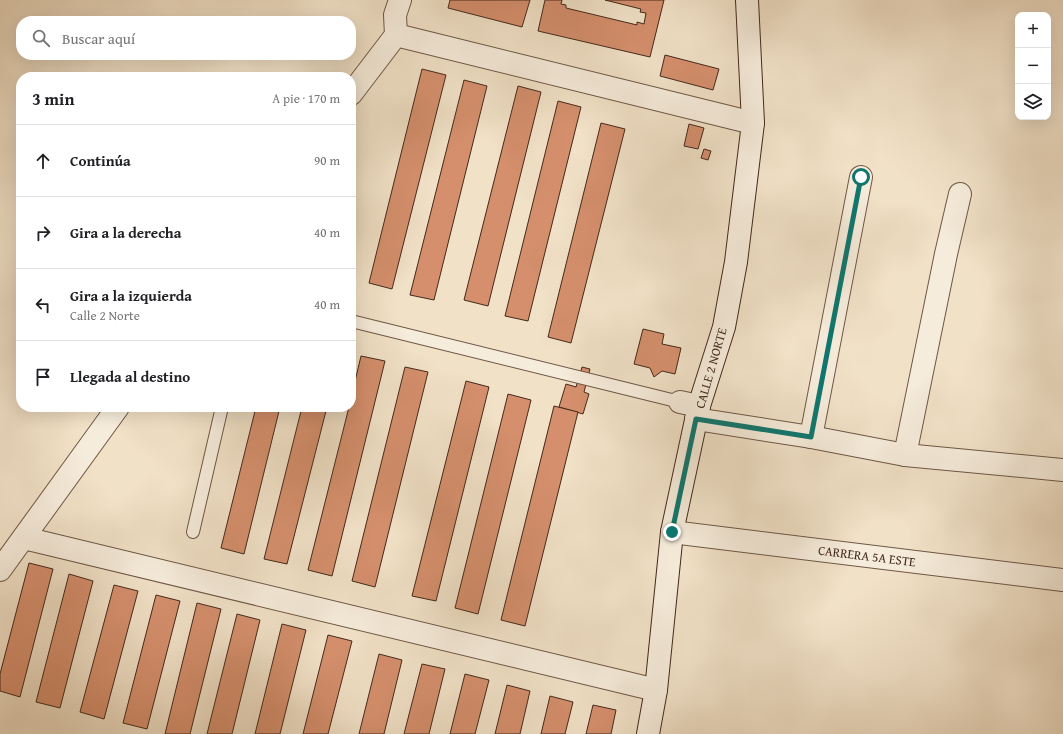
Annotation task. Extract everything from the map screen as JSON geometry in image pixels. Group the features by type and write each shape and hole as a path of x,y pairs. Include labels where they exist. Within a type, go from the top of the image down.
{"street":[{"path":"356,87 396,35 395,15 400,0"},
{"name":"CALLE 2 NORTE","path":"648,734 656,690 672,532 692,409 724,327 736,262 753,123 747,0"},
{"path":"396,35 753,123"},
{"path":"811,437 861,177"},
{"path":"904,455 960,194"},
{"path":"692,409 811,437 904,455 1063,470"},
{"path":"0,570 114,412"},
{"name":"CARRERA 5A ESTE","path":"672,532 1063,580"},
{"path":"24,538 656,690"}],"lane":[{"path":"356,322 692,409"},
{"path":"193,532 221,412"}],"building":[{"path":"450,0 530,0 522,27 448,8"},
{"path":"545,0 562,0 561,4 566,5 566,8 637,25 637,22 644,24 646,13 640,12 641,9 605,0 664,0 650,57 538,31"},
{"path":"665,55 719,69 713,90 660,76"},
{"path":"422,69 446,75 392,289 369,283"},
{"path":"464,80 487,86 434,300 410,295"},
{"path":"518,86 541,92 488,306 464,300"},
{"path":"558,101 581,107 528,321 505,316"},
{"path":"601,123 625,129 571,343 548,337"},
{"path":"689,124 704,128 698,149 684,146"},
{"path":"704,149 711,151 708,160 701,158"},
{"path":"643,329 664,334 662,344 681,348 675,374 662,371 654,377 650,368 634,364"},
{"path":"361,356 385,361 332,576 308,570 348,412 356,412 356,377"},
{"path":"405,367 428,372 375,587 352,581"},
{"path":"582,367 590,369 584,392 589,394 583,414 559,407 566,384 576,387"},
{"path":"466,381 489,387 436,601 412,596"},
{"path":"508,394 531,400 478,614 455,608"},
{"path":"554,406 578,412 525,626 501,620"},
{"path":"255,412 279,412 244,554 221,548"},
{"path":"301,412 326,412 287,564 264,559"},
{"path":"29,563 53,569 20,697 0,691 0,674"},
{"path":"69,574 93,581 60,708 36,702"},
{"path":"114,585 138,591 104,719 80,712"},
{"path":"156,595 180,601 147,729 123,723"},
{"path":"197,603 221,609 190,734 165,734"},
{"path":"237,614 260,620 232,734 207,734"},
{"path":"282,624 306,630 280,734 255,734"},
{"path":"328,635 352,641 328,734 303,734"},
{"path":"379,654 402,660 384,734 359,734"},
{"path":"422,664 445,669 429,734 404,734"},
{"path":"465,674 489,680 475,734 450,734"},
{"path":"507,685 530,691 520,734 495,734"},
{"path":"550,696 573,702 565,734 541,734"},
{"path":"593,705 616,710 611,734 586,734"}],"route":[{"path":"672,532 696,419 811,437 861,177"}]}
